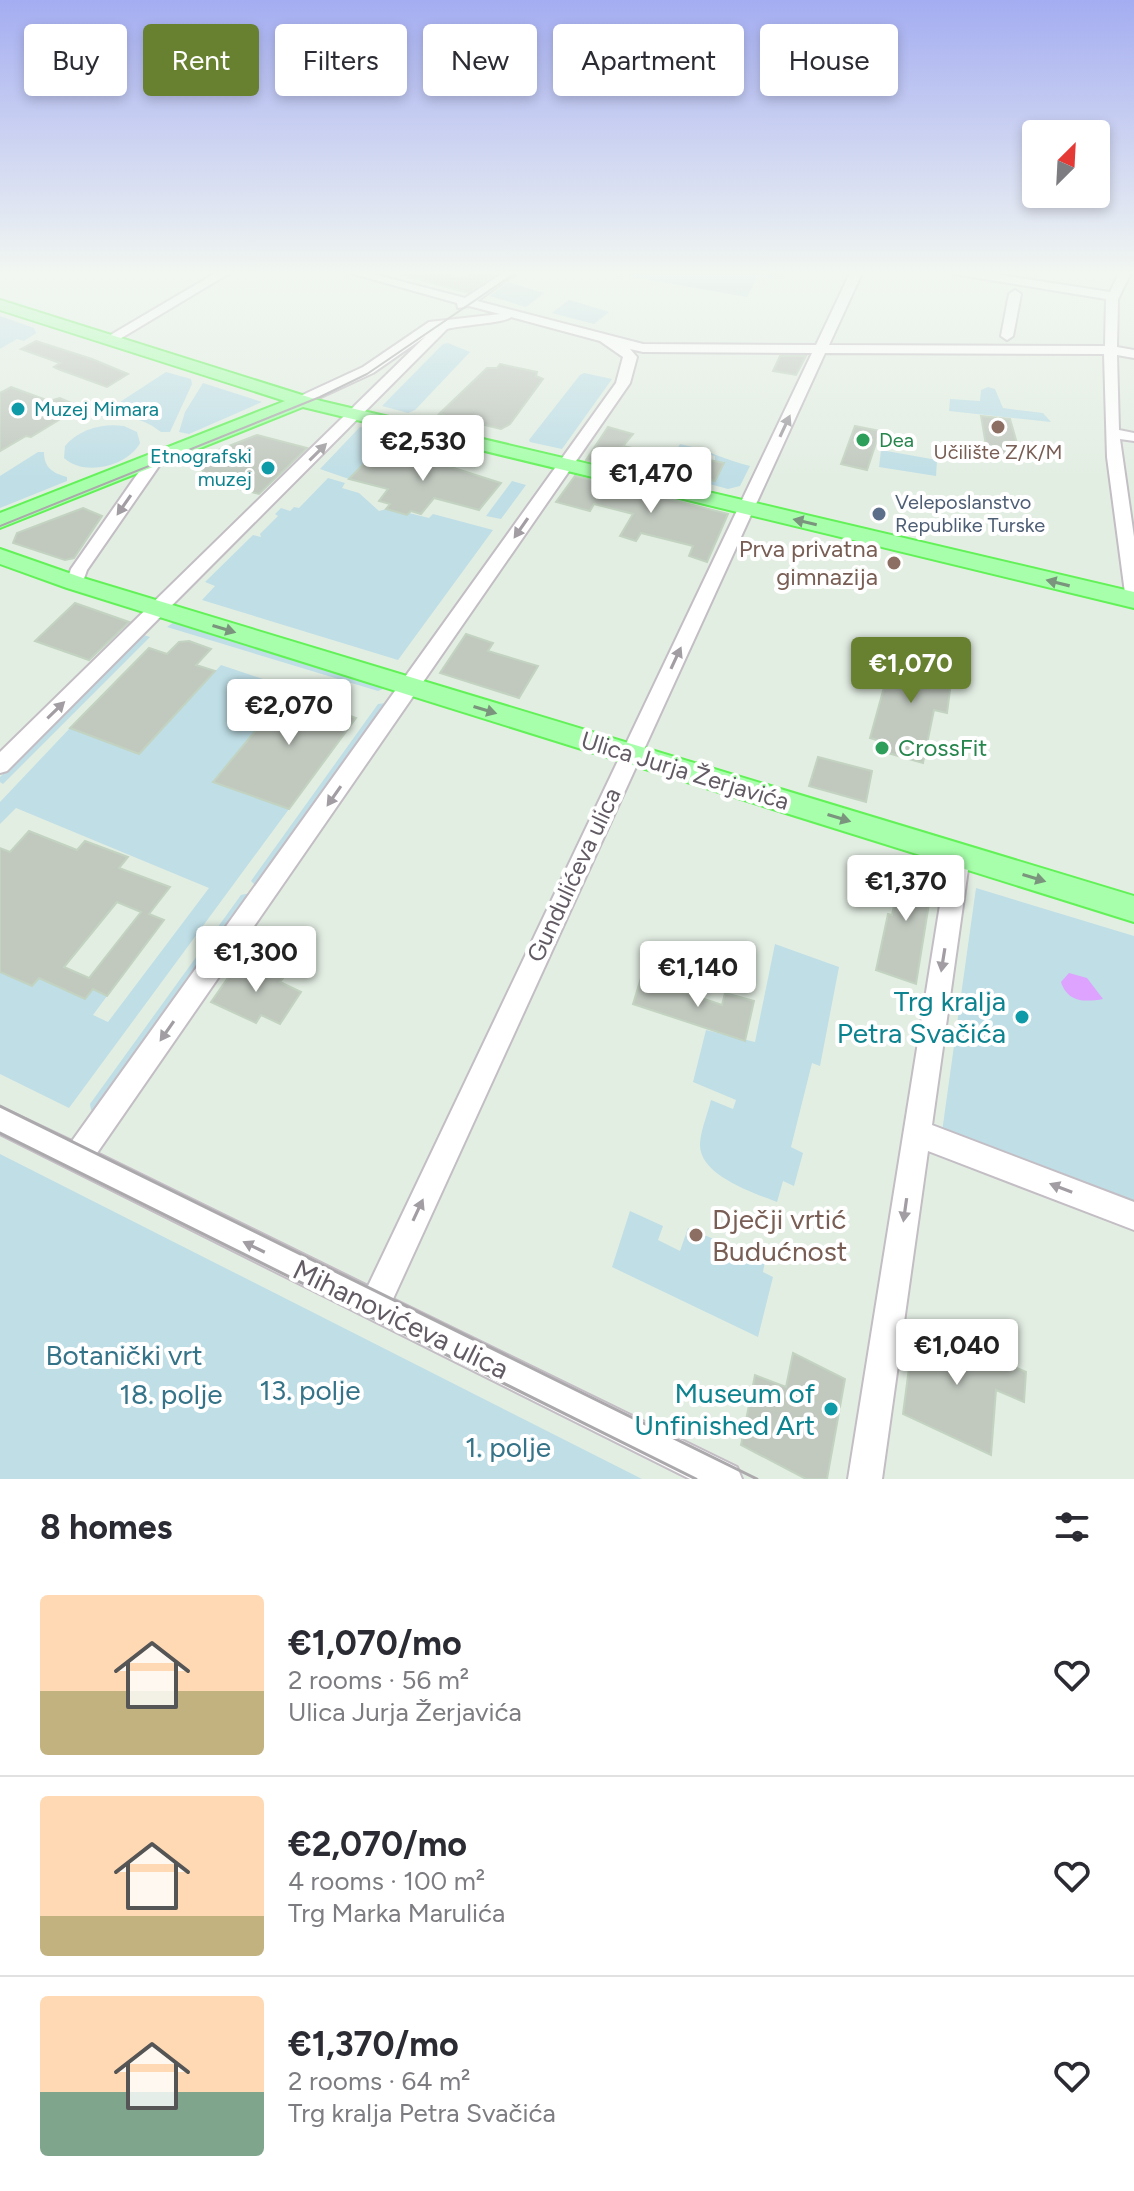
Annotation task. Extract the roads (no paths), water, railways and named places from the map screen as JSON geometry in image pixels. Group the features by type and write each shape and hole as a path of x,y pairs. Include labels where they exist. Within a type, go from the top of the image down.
{"main road":[{"path":"108,340 301,401 1134,600"},
{"path":"0,521 301,401"},
{"name":"Ulica Jurja Žerjavića","path":"4,559 959,855"},
{"path":"959,855 1134,909"}],"street":[{"path":"301,401 368,370 415,340"},
{"path":"0,765 356,414 425,340"},
{"path":"77,1158 623,383 631,363 624,349 608,340"},
{"path":"614,340 638,347 821,350 1005,344 1134,354"},
{"name":"Gundulićeva ulica","path":"374,1306 826,340"},
{"path":"1005,344 1006,340"},
{"path":"1110,340 1112,433 1134,593"},
{"path":"1112,433 1134,437"},
{"path":"75,583 79,569 151,466 151,461"},
{"path":"865,1479 959,855"},
{"name":"Mihanovićeva ulica","path":"0,1120 725,1479"},
{"path":"916,1133 1134,1216"}],"tram line":[{"path":"0,526 320,397 367,374 417,340"},
{"path":"0,1106 757,1479"},
{"path":"0,1133 696,1479"}],"place":[{"name":"Muzej Mimara","path":"18,409"},
{"name":"Učilište Z/K/M","path":"998,427"},
{"name":"Dea","path":"863,440"},
{"name":"Etnografski muzej","path":"268,468"},
{"name":"Veleposlanstvo Republike Turske","path":"879,514"},
{"name":"Prva privatna gimnazija","path":"894,563"},
{"name":"CrossFit","path":"882,748"},
{"name":"Trg kralja Petra Svačića","path":"1022,1017"},
{"name":"Dječji vrtić Budućnost","path":"696,1235"},
{"name":"Museum of Unfinished Art","path":"831,1409"}],"park label":[{"name":"Botanički vrt","path":"124,1355"},
{"name":"13. polje","path":"310,1390"},
{"name":"18. polje","path":"171,1394"},
{"name":"1. polje","path":"508,1447"}]}
